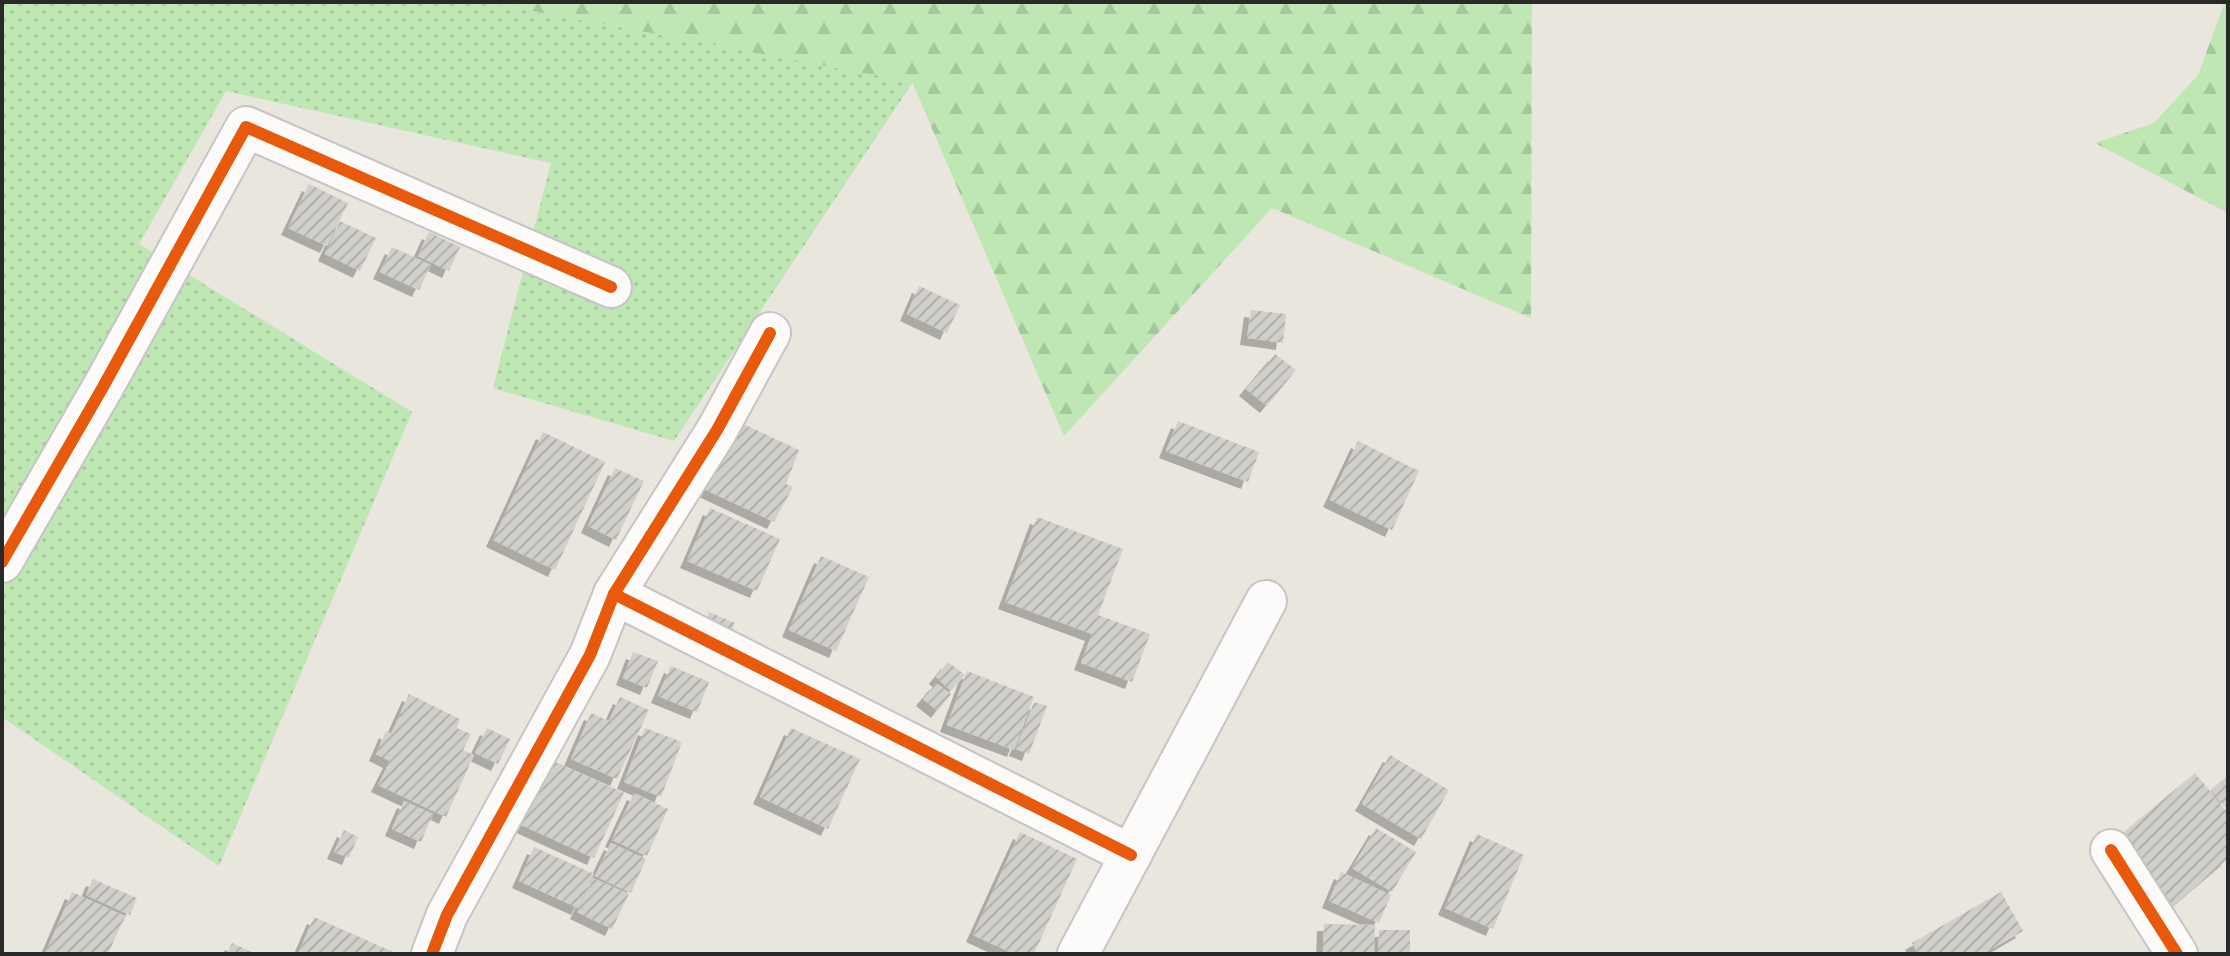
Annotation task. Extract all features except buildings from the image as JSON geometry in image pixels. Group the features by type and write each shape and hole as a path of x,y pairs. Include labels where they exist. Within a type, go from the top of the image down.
{"street":[{"path":"2,562 103,387 246,127 611,287"},
{"path":"432,954 447,915 590,655 614,594 717,430 770,333"},
{"path":"614,594 1131,855"},
{"path":"1078,954 1266,601"},
{"path":"2111,850 2177,954"}],"green space":[{"path":"2,2 485,2 913,82 674,441 493,388 551,163 226,91 139,244 412,412 219,866 2,717"},
{"path":"485,2 1532,2 1531,318 1272,208 1064,436 912,82"},
{"path":"2225,2 2228,2 2228,213 2095,143 2154,123 2198,75"}],"cycle path":[{"path":"2,562 103,387 246,127 611,287"},
{"path":"432,954 447,915 590,655 614,594 717,430 770,333"},
{"path":"614,594 1131,855"},
{"path":"2111,850 2177,954"}]}
